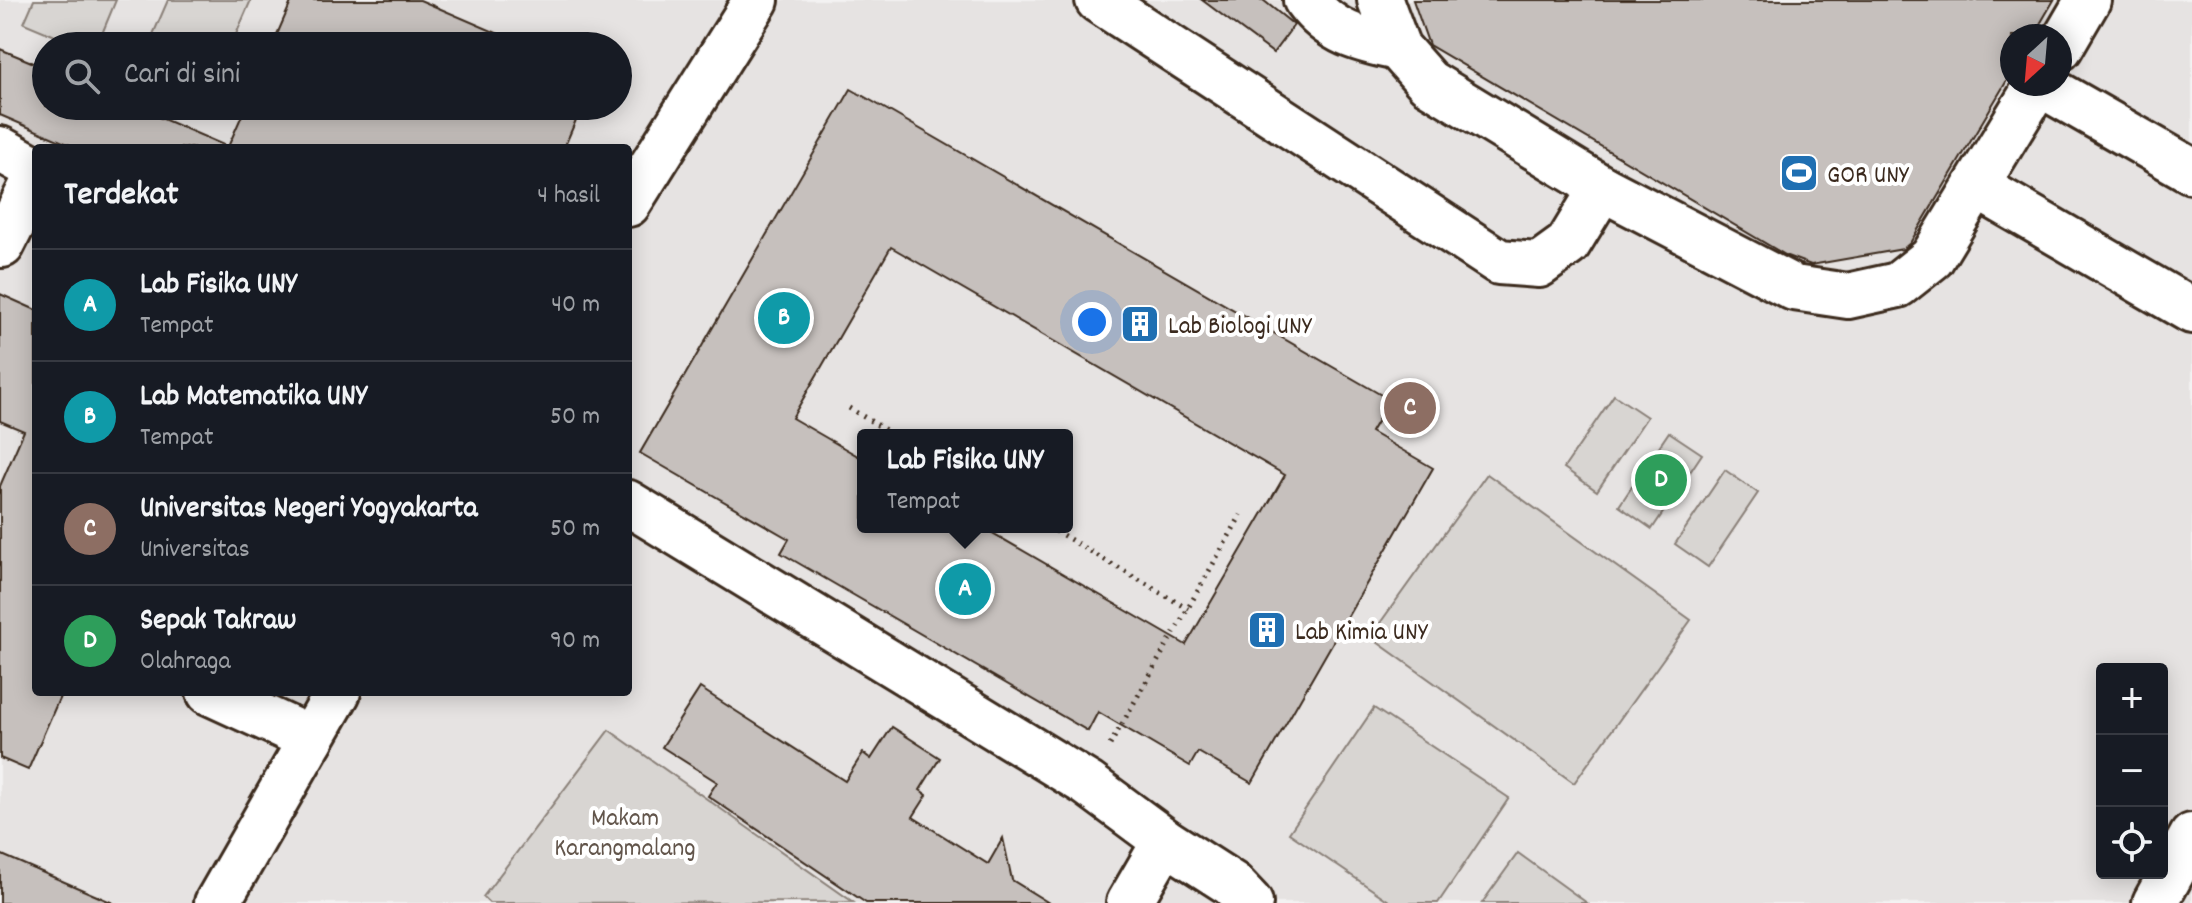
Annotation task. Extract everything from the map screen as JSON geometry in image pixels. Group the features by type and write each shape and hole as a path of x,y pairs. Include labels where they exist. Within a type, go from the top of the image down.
{"street":[{"path":"632,198 756,0"},
{"path":"1098,0 1499,262 1539,265 1568,244 1602,188"},
{"path":"1306,0 1319,18 1351,38 1398,48"},
{"path":"1380,0 1398,48 1428,82 1602,188 1794,288 1848,296 1898,285 1932,258 2032,96"},
{"path":"2072,27 2088,0"},
{"path":"2060,96 2192,171"},
{"path":"0,149 32,167"},
{"path":"1978,187 2192,311"},
{"path":"13,250 32,191"},
{"path":"632,505 1088,784 1165,841 1232,884 1250,903"},
{"path":"218,696 311,739"},
{"path":"217,903 336,696"},
{"path":"2155,903 2192,836"},
{"path":"1129,903 1165,841"}],"path":[{"path":"849,408 884,429"},
{"path":"1088,784 1241,515"},
{"path":"1059,533 1188,609"}],"shaded area":[{"path":"0,0 2192,0 2192,903 0,903"}],"green space":[{"path":"34,0 116,0 103,32 46,32 24,23"},
{"path":"168,0 251,0 237,32 154,32"},
{"path":"1614,395 1647,417 1597,491 1564,468"},
{"path":"1669,432 1702,454 1652,529 1619,506"},
{"path":"1725,470 1758,493 1708,567 1675,544"},
{"path":"1487,474 1691,620 1574,783 1370,637"},
{"path":"1374,708 1509,798 1438,903 1392,903 1289,833"},
{"name":"Makam Karangmalang","path":"609,730 853,902 489,903 483,897"},
{"path":"1518,853 1587,903 1482,903"}],"building":[{"path":"292,0 420,0 494,32 278,32"},
{"path":"1202,0 1263,0 1294,25 1273,53"},
{"name":"GOR UNY","path":"1413,0 2054,0 2040,24 2000,24 2000,92 1910,243 1903,249 1811,265 1787,256 1429,45"},
{"path":"0,49 32,62 32,120 165,120 221,144 68,144 0,115"},
{"path":"851,89 1390,400 1371,432 1433,468 1252,783 1198,752 1190,766 1098,712 1088,731 781,553 789,539 640,453"},
{"path":"240,120 576,120 566,144 229,144"},
{"path":"0,294 32,308 32,696 60,696 28,770 0,758 0,486 24,431 0,421"},
{"path":"700,688 845,781 863,753 871,759 892,727 940,758 920,790 927,795 913,817 988,864 1003,838 1012,880 1049,903 866,903 708,796 717,782 662,747"},
{"path":"0,854 113,903 0,903"}],"place":[{"name":"GOR UNY","path":"1799,173"},
{"name":"Lab Matematika UNY","path":"784,318"},
{"name":"Lab Biologi UNY","path":"1140,324"},
{"name":"Universitas Negeri Yogyakarta","path":"1410,408"},
{"name":"Sepak Takraw","path":"1661,480"},
{"name":"Lab Fisika UNY","path":"965,589"},
{"name":"Lab Kimia UNY","path":"1267,630"}]}
